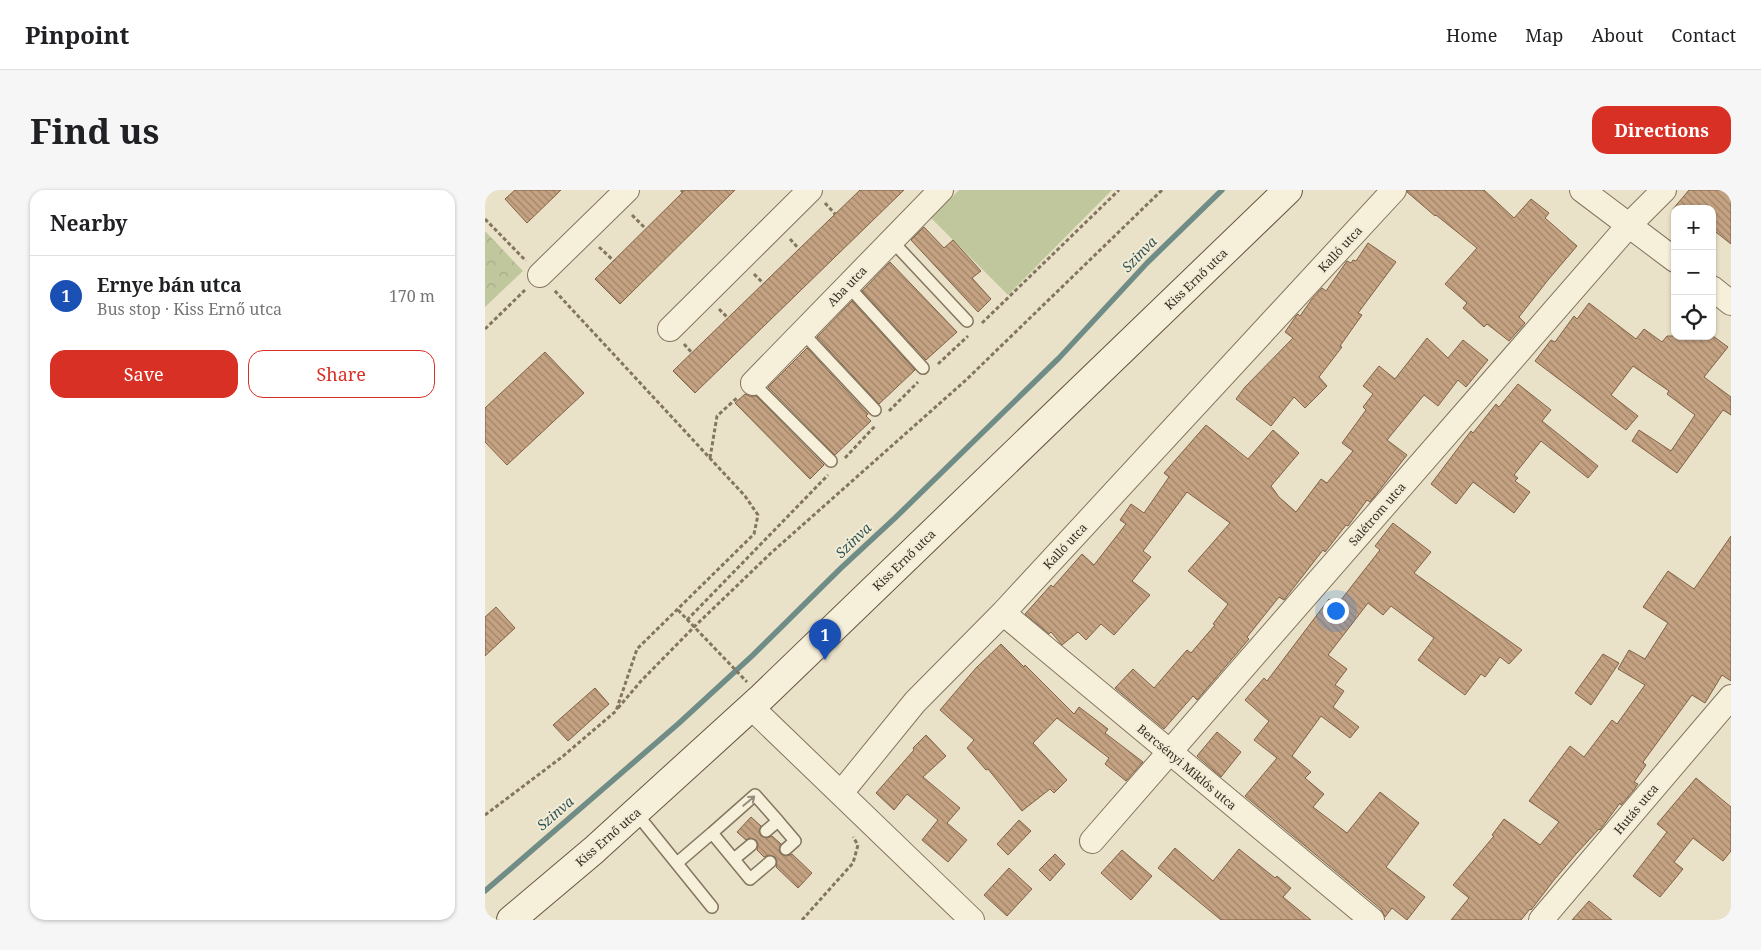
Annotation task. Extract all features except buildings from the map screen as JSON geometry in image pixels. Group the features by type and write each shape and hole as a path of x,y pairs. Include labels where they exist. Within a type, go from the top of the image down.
{"street":[{"path":"540,276 627,190"},
{"path":"670,329 810,190"},
{"name":"Aba utca","path":"753,383 941,190"},
{"name":"Kiss Ernő utca","path":"511,920 635,813 751,707 1288,190"},
{"name":"Kalló utca","path":"841,794 915,702 1003,613 1394,190"},
{"path":"1582,190 1671,257"},
{"name":"Salétrom utca","path":"1092,841 1629,225 1664,190"},
{"path":"1716,291 1731,302"},
{"name":"Bercsényi Miklós utca","path":"1003,613 1372,920"},
{"name":"Hutás utca","path":"1541,920 1731,697"},
{"path":"751,707 972,920"}],"lane":[{"path":"892,241 967,321"},
{"path":"848,286 923,368"},
{"path":"802,332 875,410"},
{"path":"753,383 831,467"},
{"path":"677,864 755,795 795,841 786,849"},
{"path":"635,813 712,907"},
{"path":"766,831 778,821"},
{"path":"712,833 750,879 770,862"},
{"path":"734,859 751,845"}],"path":[{"path":"485,815 562,757 615,711 641,681 694,627 771,553 966,380 1163,190"},
{"path":"485,219 745,496 758,515 754,534 637,649 615,711"},
{"path":"485,329 540,276"},
{"path":"709,458 717,416 753,383"},
{"path":"687,620 831,467"},
{"path":"678,610 743,678"},
{"path":"803,920 853,863 858,845 849,830"}],"green space":[{"path":"959,190 1112,190 1008,295 931,218"},
{"path":"485,231 523,271 485,307"}],"waterway":[{"name":"Szinva","path":"485,891 678,724 753,655 1059,358 1147,263 1222,190"}],"place":[{"name":"Ernye bán utca","path":"825,660"}]}
